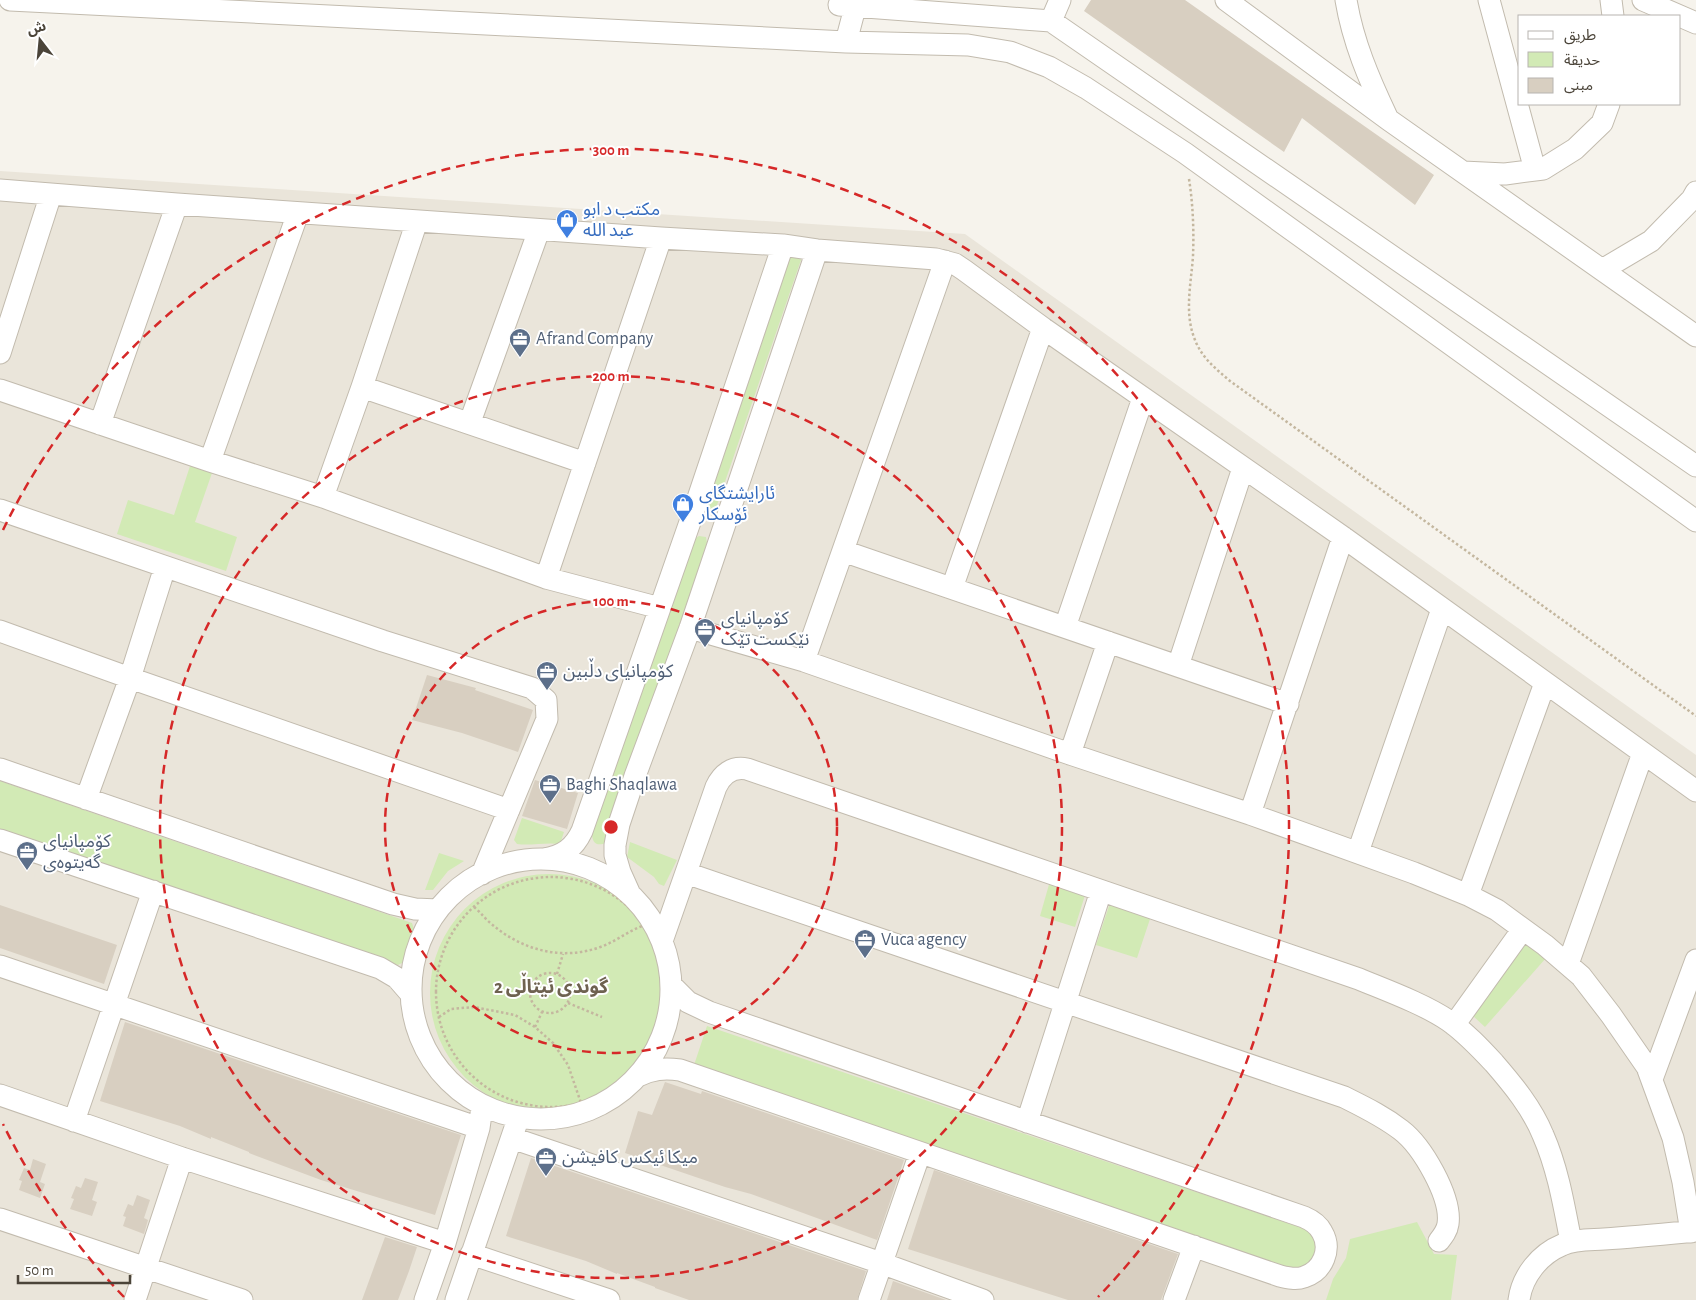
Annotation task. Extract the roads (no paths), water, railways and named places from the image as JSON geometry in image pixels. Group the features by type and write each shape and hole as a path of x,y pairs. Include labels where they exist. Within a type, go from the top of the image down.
{"street":[{"path":"10,0 838,41 968,44 1010,52 1049,67 1086,88 1185,153 1696,521"},
{"path":"1051,21 1060,0"},
{"path":"1227,0 1389,120 1696,336"},
{"path":"1346,0 1351,28 1367,74 1389,120"},
{"path":"1489,0 1535,170"},
{"path":"1611,0 1613,15"},
{"path":"1643,0 1678,15"},
{"path":"838,41 848,3 1051,21 1696,466"},
{"path":"1681,16 1696,23"},
{"path":"1463,172 1505,174 1543,168 1575,149 1602,123 1609,105"},
{"path":"0,190 540,230 783,244 817,250 945,261 955,264 1043,328 1343,537 1696,791"},
{"path":"1602,270 1651,241 1692,199 1696,192"},
{"path":"0,353 51,194"},
{"path":"100,424 176,204"},
{"path":"210,461 298,213"},
{"path":"323,497 417,221"},
{"path":"470,422 540,230"},
{"path":"546,578 661,238"},
{"path":"783,244 690,522 579,837 576,843 567,851 556,856 510,863 482,874 454,893 438,910 424,931 412,968 410,993 416,1027 430,1058 451,1084 515,1128 983,1300"},
{"path":"515,1128 544,1120 571,1116 596,1108 619,1094 638,1076 653,1056 664,1034 670,1010 672,986 667,956 662,941 649,917 631,895 620,872 615,855 619,824 690,628 817,250"},
{"path":"804,661 945,261"},
{"path":"952,588 1043,328"},
{"path":"362,387 470,422 585,463"},
{"path":"0,390 323,497 546,578 660,608"},
{"path":"1066,627 1143,398"},
{"path":"1178,666 1243,468"},
{"path":"0,510 383,641 532,688 546,700 547,719 482,874"},
{"path":"690,522 721,533"},
{"path":"1250,814 1343,537"},
{"path":"843,551 1288,704"},
{"path":"86,799 130,678 165,567"},
{"path":"1358,852 1442,609"},
{"path":"690,628 804,661 1358,852 1468,895 1497,910 1568,964 1611,1015 1639,1055 1652,1079 1673,1138 1693,1232 1571,1242 1556,1248 1540,1260 1527,1276 1519,1300"},
{"path":"0,631 509,810"},
{"path":"1070,754 1108,642"},
{"path":"1468,895 1545,683"},
{"path":"1568,964 1643,753"},
{"path":"662,941 718,782 729,771 743,768 1359,980 1408,1000 1454,1025 1482,1050 1507,1078 1532,1113 1543,1134 1557,1174 1571,1242"},
{"path":"0,769 393,904 415,909 438,910"},
{"path":"0,840 380,968 397,978 410,993"},
{"path":"540,859 573,863 589,868 611,880 631,895"},
{"path":"686,873 1344,1097 1372,1111 1403,1131 1428,1162 1437,1180 1448,1211 1446,1233 1439,1241"},
{"path":"74,1120 153,891"},
{"path":"1027,1122 1101,891"},
{"path":"1454,1025 1523,929"},
{"path":"1652,1079 1696,960"},
{"path":"0,966 479,1128"},
{"path":"638,1076 658,1069 680,1070 1292,1278 1303,1278 1314,1272 1322,1264 1326,1253 1326,1242 1322,1231 1314,1222 1304,1217 698,1008 688,1002 672,986"},
{"path":"0,1095 182,1158 445,1244"},
{"path":"425,1300 445,1244 479,1128 483,1107"},
{"path":"456,1300 515,1128"},
{"path":"869,1300 920,1153"},
{"path":"135,1300 182,1158"},
{"path":"0,1219 242,1300"},
{"path":"1174,1300 1194,1246"},
{"path":"471,1254 609,1300"}],"place":[{"name":"مكتب د ابو عبد الله","path":"567,239"},
{"name":"Afrand Company","path":"520,358"},
{"name":"ئارایشتگای ئۆسکار","path":"683,523"},
{"name":"کۆمپانیای نێکست تێک","path":"705,648"},
{"name":"کۆمپانیای دڵبین","path":"547,691"},
{"name":"Baghi Shaqlawa","path":"550,804"},
{"name":"کۆمپانیای گەیتوەی","path":"27,871"},
{"name":"Vuca agency","path":"865,959"},
{"name":"میکا ئیکس کافیشن","path":"546,1177"}],"district":[{"name":"گوندی ئیتاڵی 2","path":"551,987"}]}
